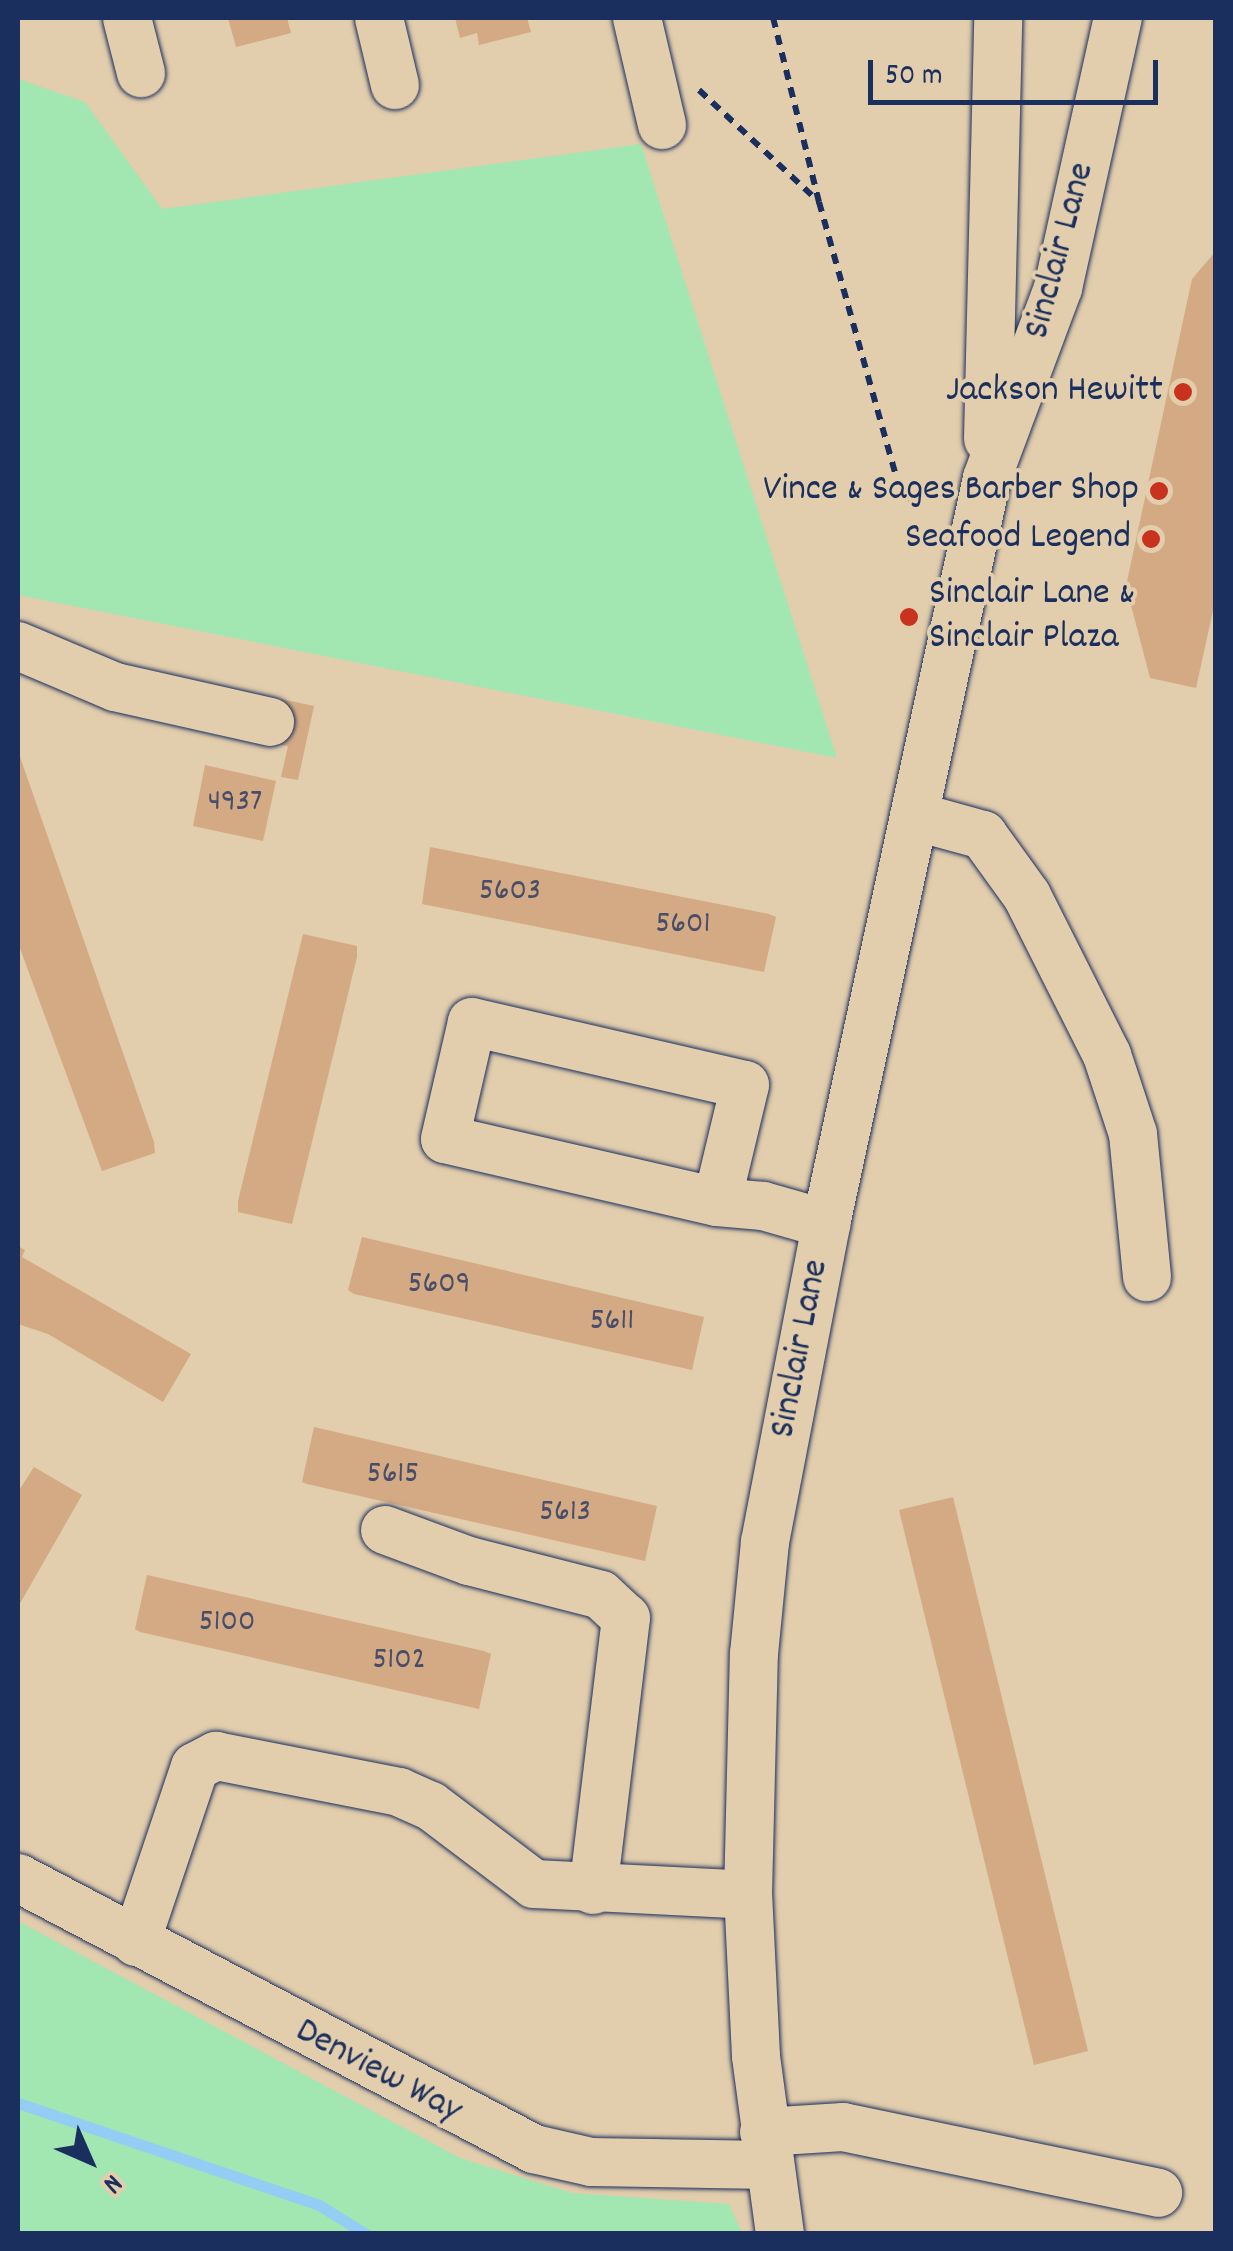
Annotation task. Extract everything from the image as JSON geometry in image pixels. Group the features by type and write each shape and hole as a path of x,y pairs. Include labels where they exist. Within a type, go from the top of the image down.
{"street":[{"path":"127,18 141,72"},
{"path":"379,18 395,85"},
{"path":"637,18 662,126"},
{"name":"Sinclair Lane","path":"987,478 998,18"},
{"name":"Sinclair Lane","path":"780,2234 766,2149 748,1895 754,1654 765,1542 826,1224 987,478 1058,288 1118,18"},
{"path":"18,646 115,687 270,722"},
{"path":"914,816 983,835 1036,914 1107,1055 1133,1134 1147,1277"},
{"path":"717,1202 745,1085 472,1022 445,1139 717,1202 763,1206 826,1224"},
{"path":"385,1530 470,1561 600,1595 626,1618 593,1890"},
{"path":"136,1942 195,1766 216,1756 400,1792 430,1806 534,1884 748,1895"},
{"name":"Denview Way","path":"18,1878 534,2149 591,2162 766,2149 843,2127 1158,2193"}],"path":[{"path":"773,18 818,202 897,480 908,500 926,502"},
{"path":"648,68 665,66 701,92 818,202"}],"green space":[{"path":"18,79 85,102 162,209 641,144 837,758 18,595"},
{"path":"18,1921 460,2158 572,2193 729,2204 742,2233 18,2233"}],"building":[{"path":"228,18 287,18 291,33 236,47"},
{"path":"455,18 527,18 531,32 479,45 477,33 460,38"},
{"path":"1216,251 1216,597 1196,688 1150,678 1126,586 1192,279"},
{"path":"281,699 314,706 298,780 281,777 288,746 273,743"},
{"path":"18,751 154,1142 155,1153 102,1171 18,943"},
{"path":"205,765 276,781 263,841 193,826"},
{"path":"430,847 769,914 776,917 764,972 422,904"},
{"path":"303,934 357,946 357,957 292,1224 238,1212 238,1201"},
{"path":"362,1237 704,1317 692,1370 354,1294 348,1290"},
{"path":"18,1246 25,1250 22,1257 191,1354 163,1402 48,1334 18,1324"},
{"path":"314,1427 657,1506 645,1561 302,1482"},
{"path":"34,1467 82,1495 18,1607 18,1492"},
{"path":"953,1497 1088,2051 1034,2065 899,1510"},
{"path":"147,1575 484,1651 491,1654 479,1709 140,1632 135,1629"}],"waterway":[{"path":"18,2103 319,2205 366,2234"}],"place":[{"name":"Jackson Hewitt","path":"1183,392"},
{"name":"Vince & Sages Barber Shop","path":"1159,491"},
{"name":"Seafood Legend","path":"1151,539"},
{"name":"Sinclair Lane & Sinclair Plaza","path":"909,617"}]}
